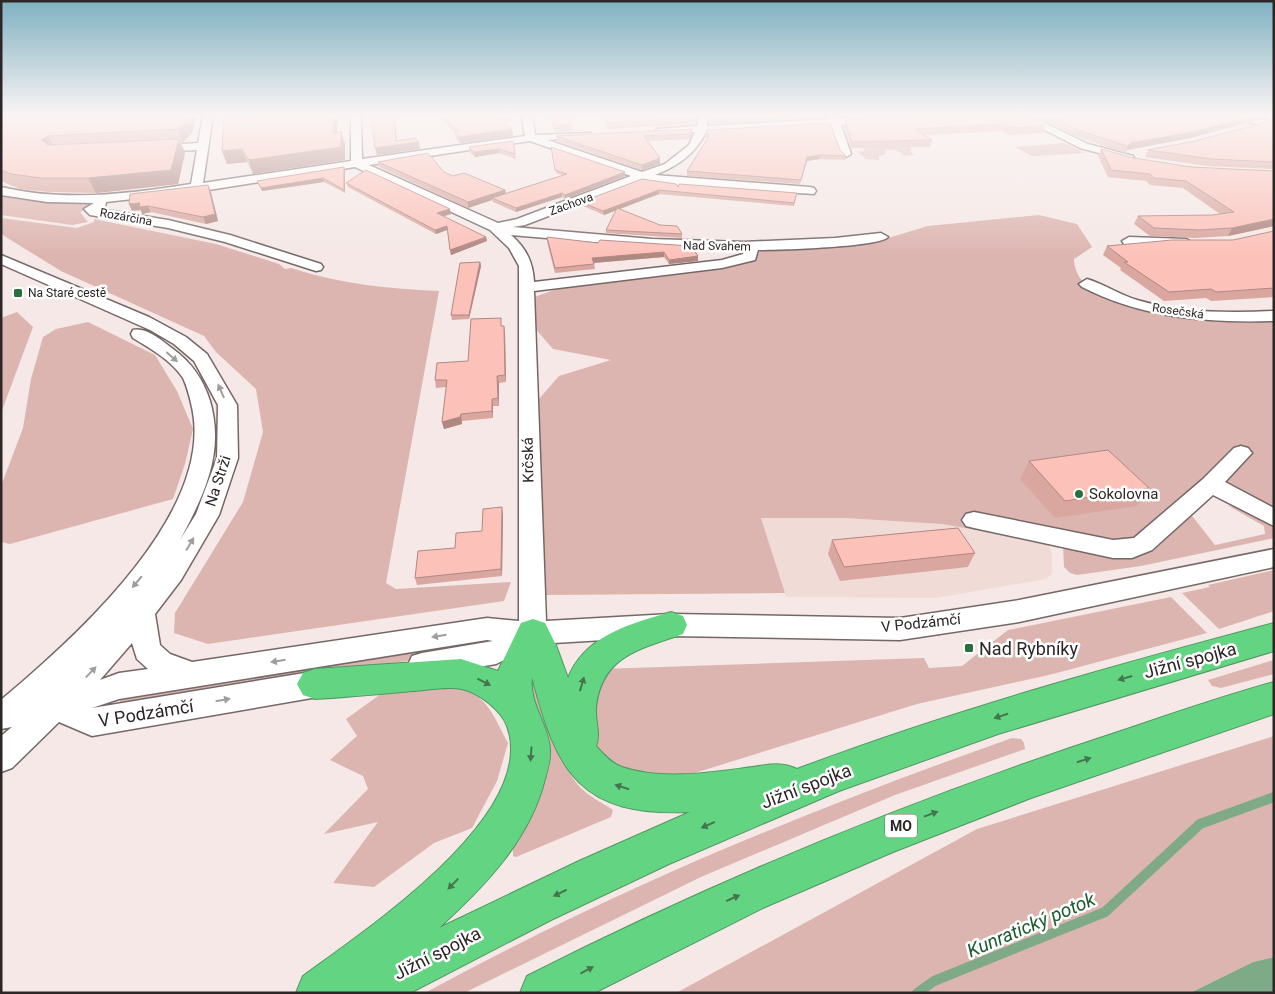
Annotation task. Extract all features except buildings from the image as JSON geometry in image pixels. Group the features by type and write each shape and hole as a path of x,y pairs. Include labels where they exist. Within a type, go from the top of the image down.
{"highway":[{"path":"587,766 578,731 579,692 584,675 595,661 609,649 642,633 671,626"},
{"path":"320,993 401,930 444,893 500,833 524,790 531,759 530,731 519,708 514,690 515,672 533,633"},
{"path":"533,633 544,653 567,733 587,766 600,777 618,786 637,792 663,794 744,789 834,774"},
{"name":"Jižní spojka","path":"360,993 483,929 595,876 720,820 834,774 936,737 1048,701 1274,637"},
{"path":"315,684 439,674 461,674 484,682 519,708"},
{"name":"MO","path":"544,993 703,912 804,866 921,818 1030,778 1274,698"}],"street":[{"path":"196,188 201,162"},
{"path":"124,198 368,162"},
{"path":"602,162 644,177 678,182 810,191"},
{"name":"Zachova","path":"495,227 520,222 644,177 673,162"},
{"name":"Krčská","path":"357,164 495,227 515,246 526,266 533,633"},
{"name":"Rozárčina","path":"1,191 23,197 62,200 124,198"},
{"name":"Rozárčina","path":"124,198 94,206 90,209 95,212 168,224 230,239 316,267"},
{"name":"Nad Svahem","path":"495,227 515,232 658,244 752,247 803,245 881,237"},
{"path":"1129,240 1203,243"},
{"path":"526,287 722,264 750,257 752,247"},
{"name":"Na Strži","path":"1,259 148,323 178,340 201,358 215,376 229,416 227,461 216,494 190,544 142,614 105,657 57,707 1,757"},
{"name":"Na Strži","path":"1,272 132,330 162,348 181,365 195,383 203,404 206,444 203,463 192,495 165,544 145,573 93,632 3,716"},
{"name":"Rosečská","path":"1087,284 1099,291 1135,304 1177,313 1221,316 1274,316"},
{"path":"974,520 1113,549 1132,549 1143,544 1211,484 1241,453"},
{"path":"1211,484 1274,518"},
{"name":"V Podzámčí","path":"57,707 109,688 487,629 533,633 671,626 900,629 1019,611 1274,558"},
{"path":"142,614 147,651 160,662 191,674"},
{"name":"V Podzámčí","path":"57,707 92,722 496,652 533,633"},
{"path":"3,716 57,707"}],"shaded area":[{"path":"1,195 106,200 80,212 88,222 72,225 1,215"},
{"path":"1039,215 1077,224 1092,247 1074,259 1081,279 1099,294 1126,305 1158,313 1192,318 1274,322 1274,509 1230,484 1189,514 1215,545 1265,534 1264,526 1227,505 1253,513 1274,525 1274,538 1141,566 1077,575 1070,573 1064,567 1063,545 942,524 845,518 761,518 785,593 546,595 533,438 538,400 559,376 611,360 553,349 532,325 532,298 565,286 751,260 763,249 854,244 888,238 928,226"},
{"path":"1,218 77,228 94,222 94,219 216,244 279,264 285,269 291,268 346,282 402,289 439,291 386,583 396,589 511,582 504,601 208,644 174,633 175,613 243,502 263,432 256,389 216,352 204,336 61,271 1,234"},
{"path":"17,312 33,327 1,413 1,318"},
{"path":"88,322 155,355 177,391 193,429 185,464 173,499 10,544 1,542 1,486 23,428 31,379 43,337 56,329"},
{"path":"761,518 845,518 942,524 1048,542 1052,554 1052,574 1046,579 936,598 786,597"},
{"path":"1274,570 1274,611 1219,629 1182,593 1210,587 1208,585"},
{"path":"1171,597 1207,633 1049,675 917,704 685,776 643,774 616,764 597,746 592,732 589,715 590,708 602,669 924,658 929,668 962,666 1008,630"},
{"path":"488,640 493,641 489,648 118,706 122,696"},
{"path":"1274,660 1274,674 1221,688 1212,686 1208,680"},
{"path":"529,661 562,759 578,785 595,799 613,810 611,817 516,857 513,856 513,848 533,813 539,797 546,732 528,690"},
{"path":"439,684 466,690 476,695 490,709 508,743 497,781 472,828 434,843 374,887 333,883 378,822 324,834 368,789 363,776 330,760 357,736 346,719 381,694"},
{"path":"1274,736 1274,957 1253,962 1190,993 676,993 977,829"},
{"path":"1012,738 1021,739 1025,749 895,795 701,877 464,993 425,993 496,955 640,886 862,793"},
{"path":"1274,957 1274,993 1190,993 1253,962"}],"waterway":[{"name":"Kunratický potok","path":"917,993 934,981 1105,912 1200,824 1274,797"}],"place":[{"name":"Na Staré cestě","path":"18,293"},
{"name":"Sokolovna","path":"1079,494"},
{"name":"Nad Rybníky","path":"969,648"}]}
